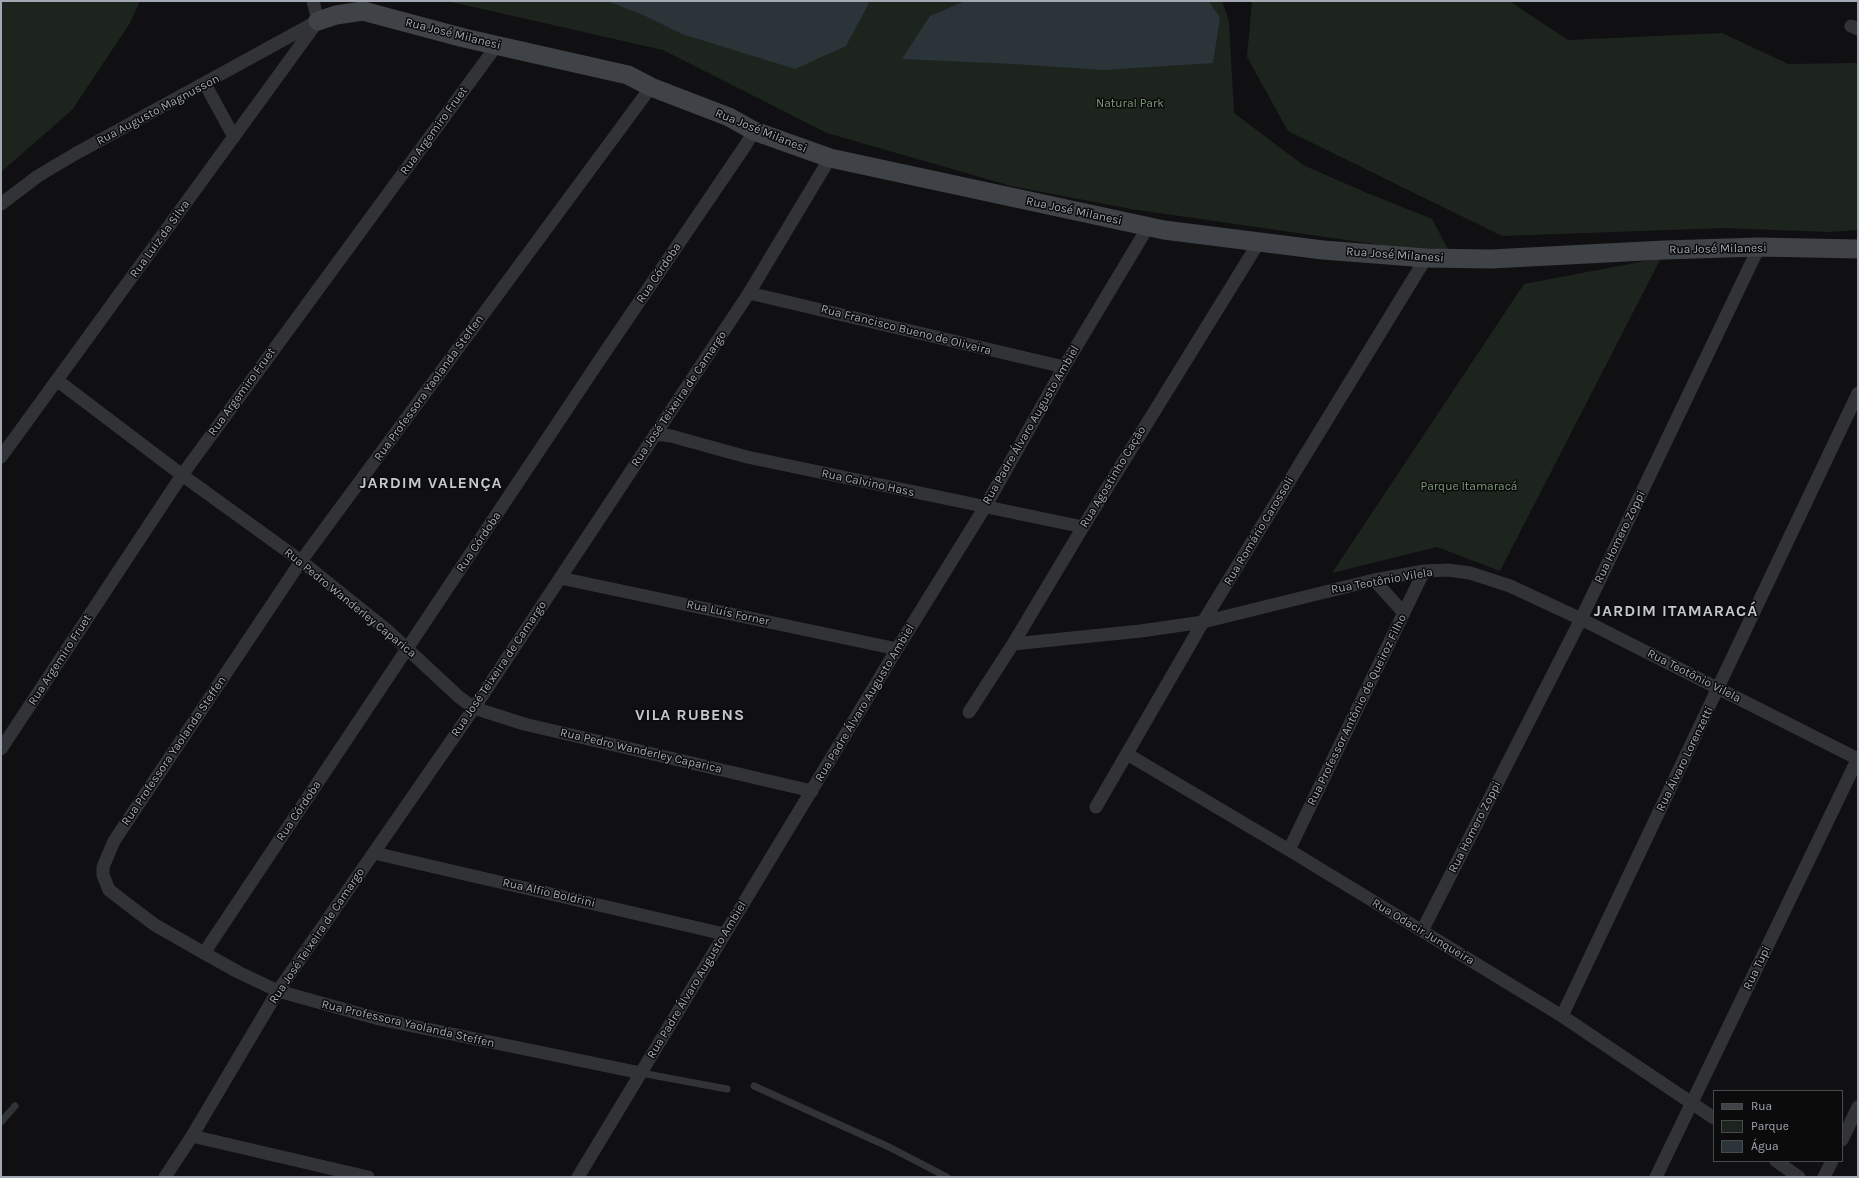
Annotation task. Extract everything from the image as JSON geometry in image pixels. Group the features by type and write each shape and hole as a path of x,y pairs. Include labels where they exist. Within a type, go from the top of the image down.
{"street":[{"path":"313,1 318,21"},
{"name":"Rua José Milanesi","path":"318,21 336,15 363,11 497,45 628,75 652,87 728,117 754,131 830,158 1148,227 1323,250 1426,258 1507,258 1759,247 1858,250"},
{"name":"Rua Augusto Magnusson","path":"1,204 38,176 75,154 318,21"},
{"name":"Rua Luiz da Silva","path":"1,457 58,381 318,21"},
{"name":"Rua Argemiro Fruet","path":"1,749 182,475 497,45"},
{"path":"205,84 234,137"},
{"name":"Rua Professora Yaolanda Steffen","path":"641,1073 379,1019 278,991 238,972 155,925 116,896 106,883 103,867 114,841 301,561 652,87"},
{"name":"Rua Córdoba","path":"204,953 754,131"},
{"name":"Rua José Teixeira de Camargo","path":"165,1177 192,1136 278,991 474,708 749,293 830,158"},
{"name":"Rua Padre Álvaro Augusto Ambiel","path":"578,1177 897,649 985,507 1064,367 1148,227"},
{"name":"Rua Agostinho Cação","path":"969,712 1013,644 1083,527 1259,242"},
{"name":"Rua Homero Zoppi","path":"1422,931 1581,619 1759,247"},
{"name":"Rua Romário Carossoli","path":"1096,807 1203,622 1414,274 1426,258"},
{"name":"Rua Francisco Bueno de Oliveira","path":"749,293 1064,367"},
{"name":"Rua Pedro Wanderley Caparica","path":"58,381 182,475 301,561 376,620 459,697 474,708 524,724 812,791"},
{"name":"Rua Álvaro Lorenzetti","path":"1562,1016 1858,393"},
{"name":"Rua Calvino Hass","path":"655,434 671,436 747,457 1083,527"},
{"name":"Rua Teotônio Vilela","path":"1013,644 1141,631 1203,622 1374,580 1424,571 1448,570 1470,573 1510,586 1581,619 1858,759"},
{"name":"Rua Professor Antônio de Queiroz Filho","path":"1289,850 1424,571"},
{"name":"Rua Luís Forner","path":"560,578 897,649"},
{"path":"1374,580 1404,613"},
{"name":"Rua Odacir Junqueira","path":"1127,754 1289,850 1562,1016 1713,1117"},
{"name":"Rua Tupi","path":"1656,1177 1858,759"},
{"name":"Rua Alfio Boldrini","path":"374,853 724,934"},
{"path":"1843,1138 1858,1107"},
{"path":"192,1136 368,1177"},
{"path":"1777,1162 1799,1177"},
{"path":"1824,1177 1832,1162"}],"lane":[{"name":"Rua Professora Yaolanda Steffen","path":"641,1073 727,1089"},
{"path":"754,1086 889,1147 947,1177"},
{"path":"1,1122 15,1106"}],"green space":[{"path":"1,1 140,1 130,23 72,110 1,172"},
{"name":"Natural Park","path":"447,1 1222,1 1229,21 1234,113 1303,165 1432,219 1451,255 1131,209 1011,186 827,133 663,50"},
{"path":"1252,1 1509,1 1568,40 1722,33 1788,64 1858,63 1858,230 1829,232 1725,228 1502,236 1288,131 1247,57"},
{"name":"Parque Itamaracá","path":"1661,258 1500,571 1437,547 1332,573 1524,284"}],"water":[{"path":"607,1 862,1 869,3 846,46 795,69 682,34 641,14"},
{"path":"965,1 1209,1 1220,18 1213,63 1104,70 902,59 930,16"}],"district":[{"name":"JARDIM VALENÇA","path":"431,483"},
{"name":"JARDIM ITAMARACÁ","path":"1676,611"},
{"name":"VILA RUBENS","path":"690,715"}]}
